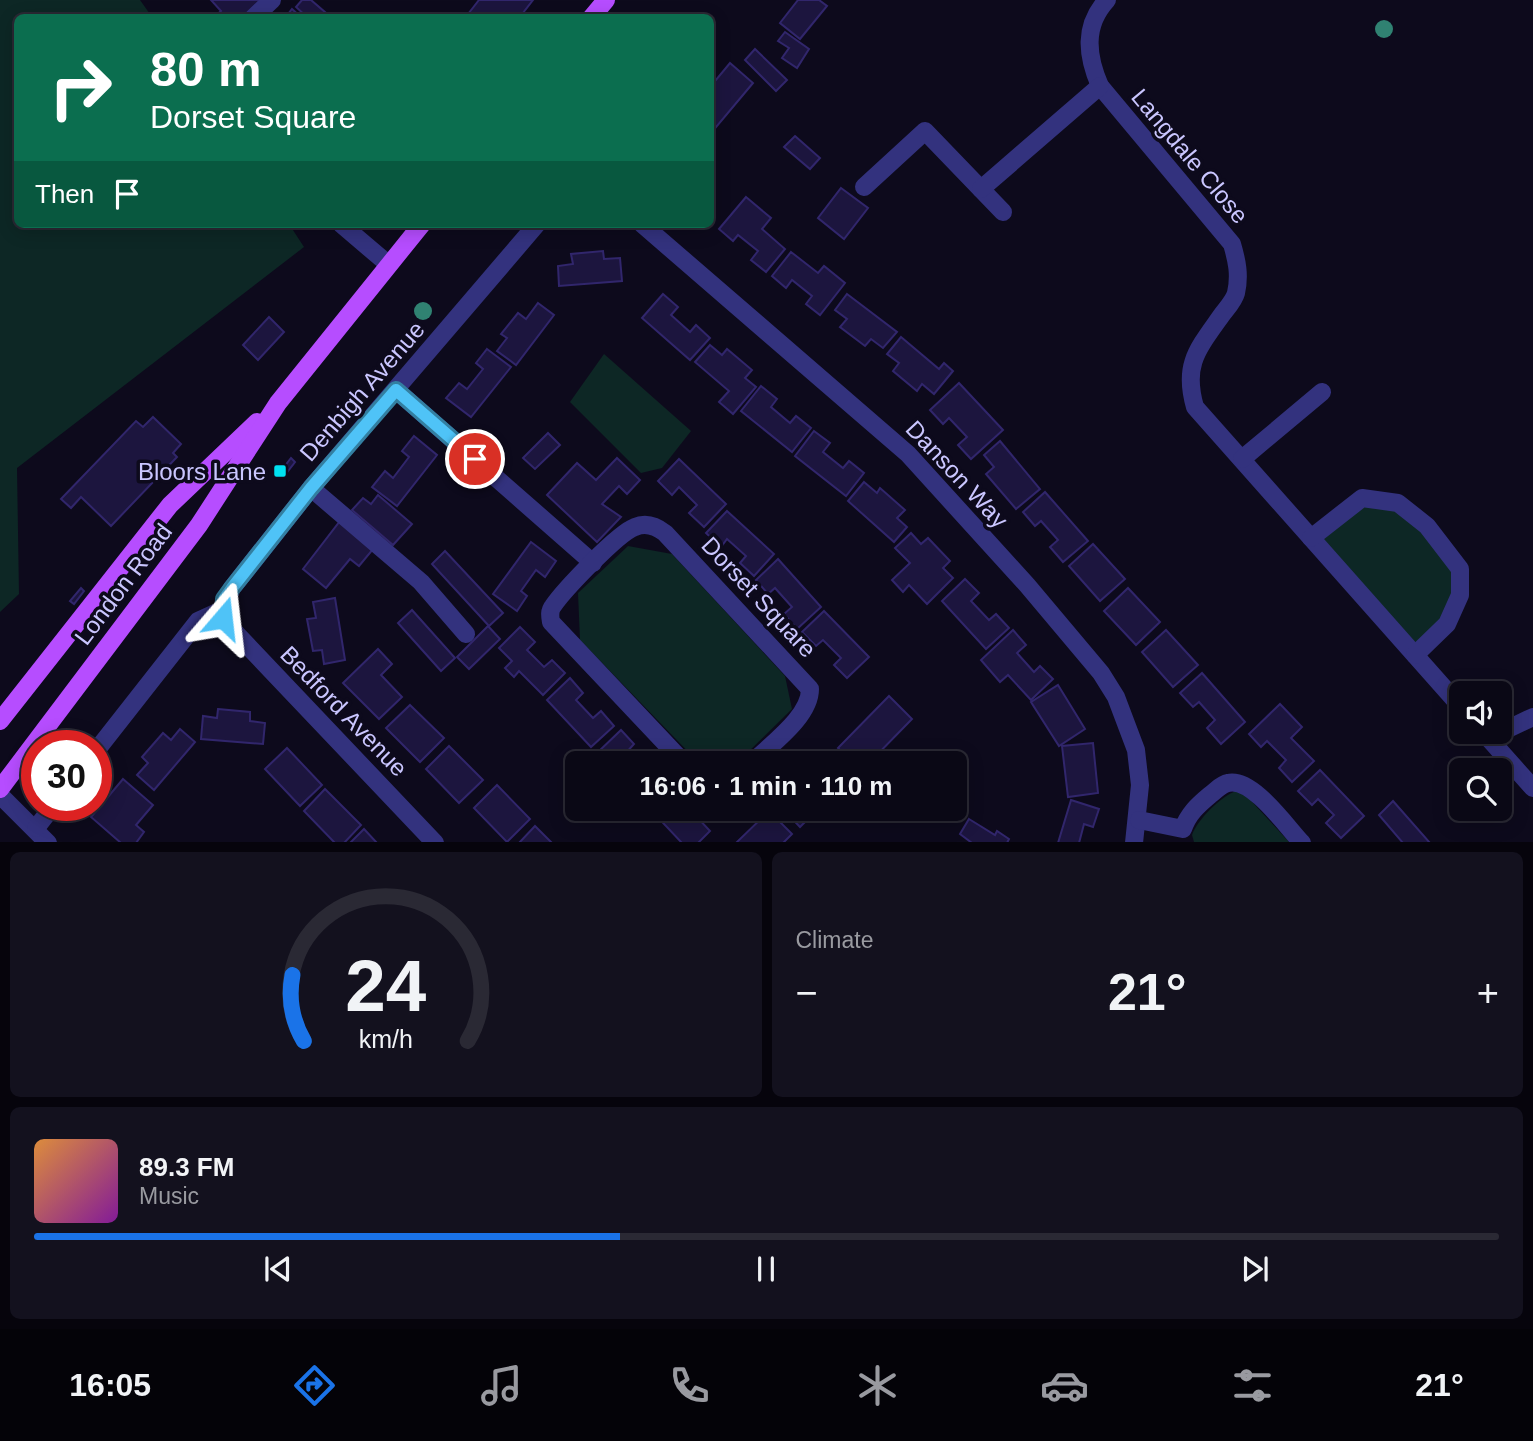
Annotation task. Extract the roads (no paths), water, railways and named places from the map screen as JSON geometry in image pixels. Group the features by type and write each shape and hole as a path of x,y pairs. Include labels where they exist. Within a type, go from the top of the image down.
{"main road":[{"path":"594,14 606,0"},
{"name":"London Road","path":"0,789 199,525 278,402 419,228"},
{"name":"London Road","path":"0,722 170,505 278,402"}],"street":[{"path":"257,14 272,0"},
{"name":"Langdale Close","path":"1107,0 1100,8 1087,40 1091,65 1100,86 1232,244 1238,267 1235,296 1199,348 1191,365 1189,386 1195,407 1449,693"},
{"name":"Langdale Close","path":"981,189 1100,86"},
{"path":"864,187 925,131 1003,212"},
{"path":"346,228 388,264"},
{"name":"Denbigh Avenue","path":"222,610 232,588 311,488 534,228"},
{"name":"Danson Way","path":"647,228 908,454 1101,673 1128,724 1136,750 1140,786 1139,820 1134,842"},
{"path":"396,390 593,563"},
{"path":"1242,458 1322,392"},
{"path":"311,488 421,582 466,634"},
{"path":"1311,538 1362,498 1398,503 1427,526 1460,569 1460,595 1447,624 1415,655"},
{"name":"Dorset Square","path":"673,751 551,622 552,607 593,563 633,527 643,525 659,528 810,689 810,701 803,712 764,751"},
{"path":"112,731 198,621 222,610"},
{"name":"Bedford Avenue","path":"222,610 229,626 435,842"},
{"path":"1512,725 1533,717"},
{"path":"1494,744 1533,788"},
{"path":"1139,820 1185,836 1191,813 1230,782 1247,786 1256,793 1302,842"},
{"path":"0,795 48,842"},
{"path":"36,828 41,821"}],"place":[{"name":"Bloors Lane","path":"280,471"}]}
